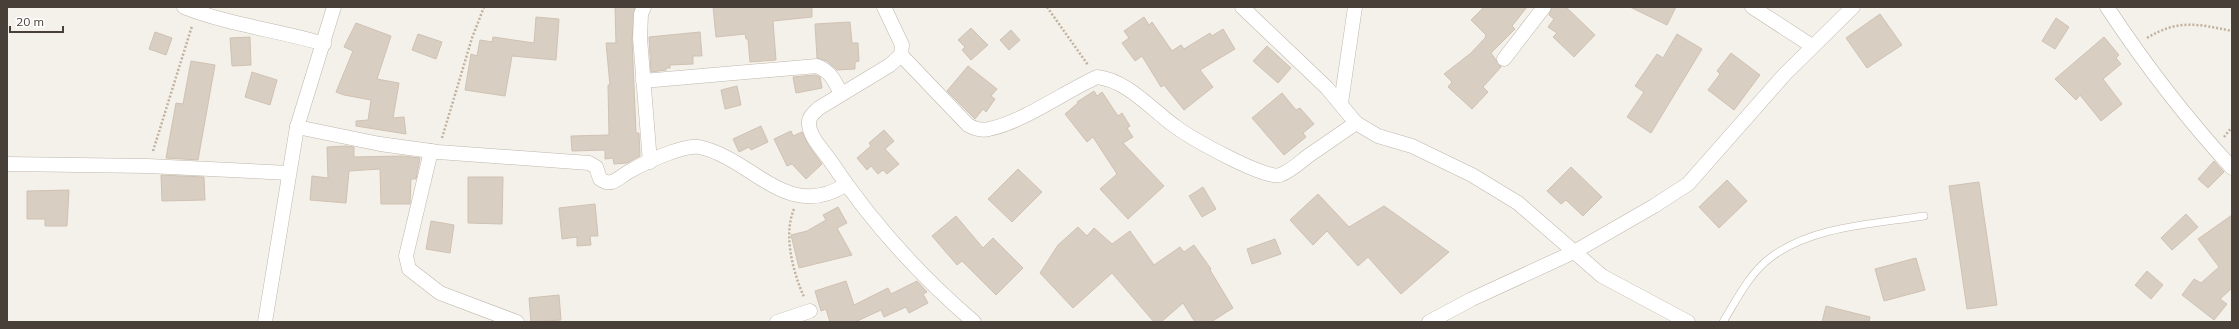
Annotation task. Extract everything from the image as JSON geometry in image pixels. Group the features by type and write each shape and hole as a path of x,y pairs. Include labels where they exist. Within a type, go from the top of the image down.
{"street":[{"path":"265,322 297,127 324,44 334,7"},
{"path":"644,7 641,14 640,38 650,162"},
{"path":"884,7 902,45 901,55 890,65 819,108 812,115 809,122 811,133 845,185 872,218 956,306 974,322"},
{"path":"1242,7 1341,103 1356,123 1378,136 1412,146 1472,176 1518,203 1602,276 1688,322"},
{"path":"1341,103 1355,7"},
{"path":"1504,59 1544,7"},
{"path":"1752,7 1812,46"},
{"path":"1429,322 1472,299 1574,252 1654,206 1688,184 1780,79 1853,7"},
{"path":"2107,7 2132,46 2232,168"},
{"path":"190,9 208,17 297,36 324,44"},
{"path":"901,55 968,125 976,130 988,130 1024,115 1097,77 1109,78 1140,99 1177,128 1198,141 1241,164 1268,175 1279,175 1294,168 1356,123"},
{"path":"643,81 817,66 826,70 834,79 841,94"},
{"path":"297,127 380,144 434,151 589,163 596,167 600,179 606,182 614,181 631,170 679,150 696,146 719,152 776,187 800,197 818,197 832,193 845,185"},
{"path":"434,151 406,256 409,269 440,293 517,322"},
{"path":"7,164 148,166 289,173"},
{"path":"776,322 810,311"}],"lane":[{"path":"1723,322 1746,284 1769,258 1807,238 1842,230 1924,216"}],"path":[{"path":"434,151 467,52 484,7"},
{"path":"1046,7 1097,77"},
{"path":"148,166 190,9"},
{"path":"2132,46 2158,31 2175,25 2194,24 2232,31"},
{"path":"800,197 791,217 788,233 789,245 803,295 810,311"}],"building":[{"path":"615,7 635,7 632,39 636,133 639,133 640,156 627,163 614,164 613,158 605,159 605,150 572,151 571,136 609,135 608,85 610,85 606,43 616,43"},
{"path":"713,7 812,7 812,17 773,21 776,60 750,62 748,39 746,39 745,34 716,37"},
{"path":"1484,7 1527,7 1512,26 1515,29 1491,53 1501,67 1483,87 1488,92 1472,109 1448,87 1452,82 1444,74 1471,53 1485,38 1486,35 1471,20"},
{"path":"1552,7 1566,7 1595,35 1574,57 1553,37 1557,33 1548,27 1554,19 1549,15"},
{"path":"1630,7 1676,7 1667,25"},
{"path":"1880,14 1902,45 1867,68 1846,38"},
{"path":"536,17 559,19 556,60 512,56 505,96 465,90 471,54 477,56 480,40 492,42 493,37 534,43"},
{"path":"1144,17 1149,25 1152,22 1172,51 1181,45 1184,49 1210,33 1212,36 1223,29 1235,49 1200,70 1213,87 1184,110 1164,85 1161,87 1142,56 1135,61 1122,43 1129,38 1124,31"},
{"path":"2056,18 2069,27 2055,49 2042,41"},
{"path":"850,22 852,43 858,43 859,61 855,62 855,69 837,70 827,61 817,58 815,24"},
{"path":"356,23 391,36 377,79 399,83 393,118 404,117 406,134 356,126 356,121 368,120 371,100 336,92 353,51 344,47"},
{"path":"971,28 988,45 971,60 962,50 965,47 958,40"},
{"path":"1011,30 1020,40 1009,50 1000,40"},
{"path":"155,32 172,38 166,55 149,49"},
{"path":"700,32 702,56 693,56 693,64 670,65 670,68 666,68 666,70 651,72 649,37"},
{"path":"418,34 442,42 436,59 412,50"},
{"path":"1677,34 1702,49 1651,133 1627,117 1644,92 1635,86 1657,54 1663,58"},
{"path":"250,37 251,65 232,66 230,38"},
{"path":"2104,37 2119,55 2116,58 2121,64 2103,79 2122,104 2101,121 2080,95 2076,100 2055,79"},
{"path":"1267,46 1291,68 1278,83 1253,61"},
{"path":"1731,53 1760,75 1734,110 1708,90 1720,74 1717,71"},
{"path":"191,61 215,65 198,160 166,158 176,103 183,104"},
{"path":"968,66 997,89 991,96 995,99 986,112 983,109 975,119 947,91"},
{"path":"252,72 277,80 270,105 245,97"},
{"path":"815,75 820,77 822,88 796,93 793,77"},
{"path":"737,86 741,105 725,109 721,90"},
{"path":"1094,91 1097,96 1102,92 1118,116 1122,113 1130,126 1127,128 1133,137 1123,143 1164,186 1128,219 1100,189 1117,174 1093,137 1087,142 1065,114 1078,103 1077,102"},
{"path":"1282,93 1296,110 1300,108 1314,124 1303,133 1306,137 1284,155 1252,118"},
{"path":"761,126 768,142 751,150 749,147 739,152 733,139"},
{"path":"884,130 894,141 885,149 899,164 887,174 883,170 878,174 871,166 867,170 857,158 871,146 869,143"},
{"path":"791,131 793,136 802,132 809,146 822,164 806,179 792,164 787,166 774,139"},
{"path":"327,147 354,147 354,157 402,156 420,158 416,179 411,179 410,204 381,204 380,169 349,171 346,203 310,200 312,176 328,178"},
{"path":"2214,161 2224,172 2208,188 2198,179"},
{"path":"1571,167 1602,197 1583,216 1566,200 1561,204 1547,191"},
{"path":"1018,169 1042,192 1012,222 988,199"},
{"path":"161,175 204,177 205,200 162,201"},
{"path":"468,177 503,177 502,224 468,223"},
{"path":"1727,180 1747,201 1719,228 1699,207"},
{"path":"1979,182 1997,305 1967,309 1949,186"},
{"path":"1203,187 1216,209 1202,217 1189,196"},
{"path":"69,190 67,226 45,226 45,219 27,219 27,191"},
{"path":"1318,194 1349,227 1384,206 1449,252 1401,294 1368,257 1358,266 1327,231 1313,245 1290,220"},
{"path":"595,204 598,236 590,236 591,245 577,246 577,237 562,239 559,208"},
{"path":"838,207 847,223 837,228 852,255 799,268 791,235 807,231 826,220 823,215"},
{"path":"2186,214 2198,227 2172,250 2161,238"},
{"path":"2232,215 2232,288 2220,299 2227,304 2214,320 2182,295 2194,279 2201,283 2219,267 2198,239"},
{"path":"956,216 983,248 993,238 1023,268 996,295 962,261 957,265 932,236"},
{"path":"431,221 454,225 450,253 426,249"},
{"path":"1078,227 1087,236 1094,228 1112,244 1130,231 1154,265 1180,247 1184,252 1194,245 1211,269 1210,270 1233,308 1211,322 1195,322 1183,303 1161,322 1154,322 1112,273 1073,308 1040,273 1058,245"},
{"path":"1275,239 1281,254 1252,264 1247,249"},
{"path":"1916,258 1925,290 1884,301 1875,269"},
{"path":"2147,271 2163,285 2151,299 2135,285"},
{"path":"846,281 854,305 888,288 891,294 917,281 927,292 923,294 928,303 909,313 906,307 884,317 881,310 855,322 830,322 826,309 821,311 815,291"},
{"path":"559,295 561,320 531,322 529,298"},
{"path":"1826,306 1870,317 1869,322 1822,322"}]}
